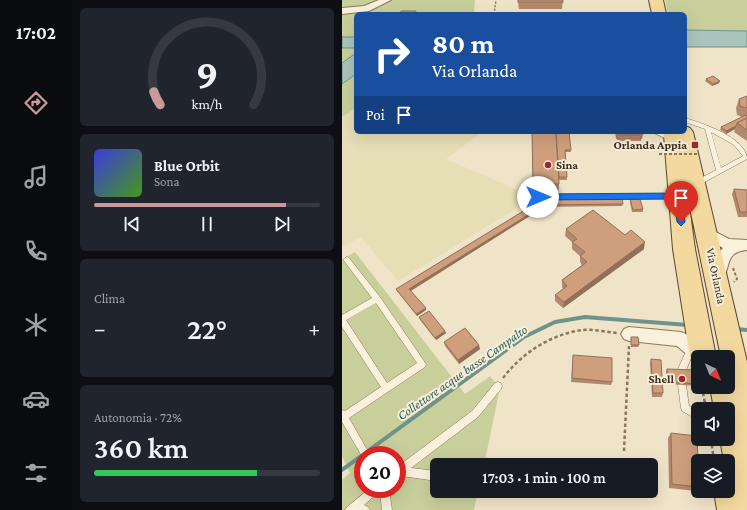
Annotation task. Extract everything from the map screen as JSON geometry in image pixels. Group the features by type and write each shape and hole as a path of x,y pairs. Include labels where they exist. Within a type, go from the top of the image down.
{"main road":[{"path":"648,0 650,12"},
{"path":"656,0 659,12"},
{"path":"673,141 681,168 711,308"},
{"name":"Via Orlanda","path":"673,141 696,185 706,232 711,308 709,348 747,420"},
{"name":"Via Orlanda","path":"673,141 678,196 711,308"},
{"path":"735,446 747,507"},
{"path":"730,498 732,510"}],"street":[{"path":"342,11 366,9 387,0"},
{"path":"706,232 725,244 741,246"},
{"path":"711,308 718,270 722,259 741,246"},
{"path":"629,334 681,339 709,348"}],"lane":[{"path":"687,121 707,127 721,134 744,151 746,156 696,185"},
{"path":"707,127 719,171"},
{"path":"659,134 673,141"},
{"path":"538,197 678,196"},
{"path":"347,260 377,299 422,364 343,415 361,446"},
{"path":"377,299 342,320 386,388"},
{"path":"681,372 690,352 709,348"},
{"path":"682,385 685,408 691,412"},
{"path":"406,466 475,414 498,386"},
{"path":"406,473 430,475"},
{"path":"352,508 365,498"},
{"path":"385,498 387,510"},
{"path":"352,508 366,510"}],"path":[{"path":"494,12 496,0"},
{"path":"673,141 699,154 697,149"},
{"path":"498,386 510,369 522,358 559,336 584,330 629,334 624,451"}],"shaded area":[{"path":"354,109 354,134 479,134 446,159 522,192 529,201 398,281 361,237 342,247 342,117"}],"green space":[{"path":"342,0 475,0 474,12 354,12 354,60 342,66"},
{"path":"665,0 747,0 747,31 687,30 687,12 668,12"},
{"path":"354,75 354,109 342,117 342,84"},
{"path":"355,252 465,394 490,376 500,388 485,458 430,458 430,498 477,498 474,510 342,510 342,480 350,473 342,456 342,259"}],"water":[{"path":"687,30 747,31 747,47 687,47"},
{"path":"342,37 354,37 354,48 342,48"},
{"path":"354,54 354,75 342,84 342,63"}],"building":[{"path":"518,0 563,0 563,2 518,2"},
{"path":"401,11 416,11 416,12"},
{"path":"713,76 720,81 713,84 706,79"},
{"path":"747,96 747,108 740,106 739,99"},
{"path":"746,115 747,118 726,131 721,127"},
{"path":"747,118 747,130 737,123"},
{"path":"532,134 556,134 559,184 533,184"},
{"path":"556,134 569,134 571,150 565,150 567,177 559,177"},
{"path":"617,136 641,136 641,138 617,138"},
{"path":"734,189 747,190 747,212 740,212"},
{"path":"622,198 623,204 544,205 409,289 426,308 416,314 396,289 543,199"},
{"path":"630,199 640,199 643,209 633,210"},
{"path":"593,210 625,235 631,230 645,242 564,302 555,295 567,286 562,280 587,262 580,256 585,252 572,242 577,239 566,229"},
{"path":"429,311 445,331 435,338 419,317"},
{"path":"465,328 479,345 458,360 444,342"},
{"path":"631,337 638,337 639,345 631,345"},
{"path":"573,355 612,358 612,382 572,378"},
{"path":"651,359 661,360 663,393 653,393"},
{"path":"667,369 691,370 691,384 668,382"},
{"path":"671,433 691,435 691,446 697,446 698,454 691,454 691,486 672,484"}],"waterway":[{"name":"Collettore acque basse Campalto","path":"342,470 524,337 555,322 585,317 688,325"},
{"name":"Collettore acque basse Campalto","path":"736,329 747,330"}],"place":[{"name":"Orlanda Appia","path":"695,145"},
{"name":"Sina","path":"548,165"},
{"name":"Shell","path":"682,379"}],"route":[{"path":"538,197 678,196 681,222"}]}
